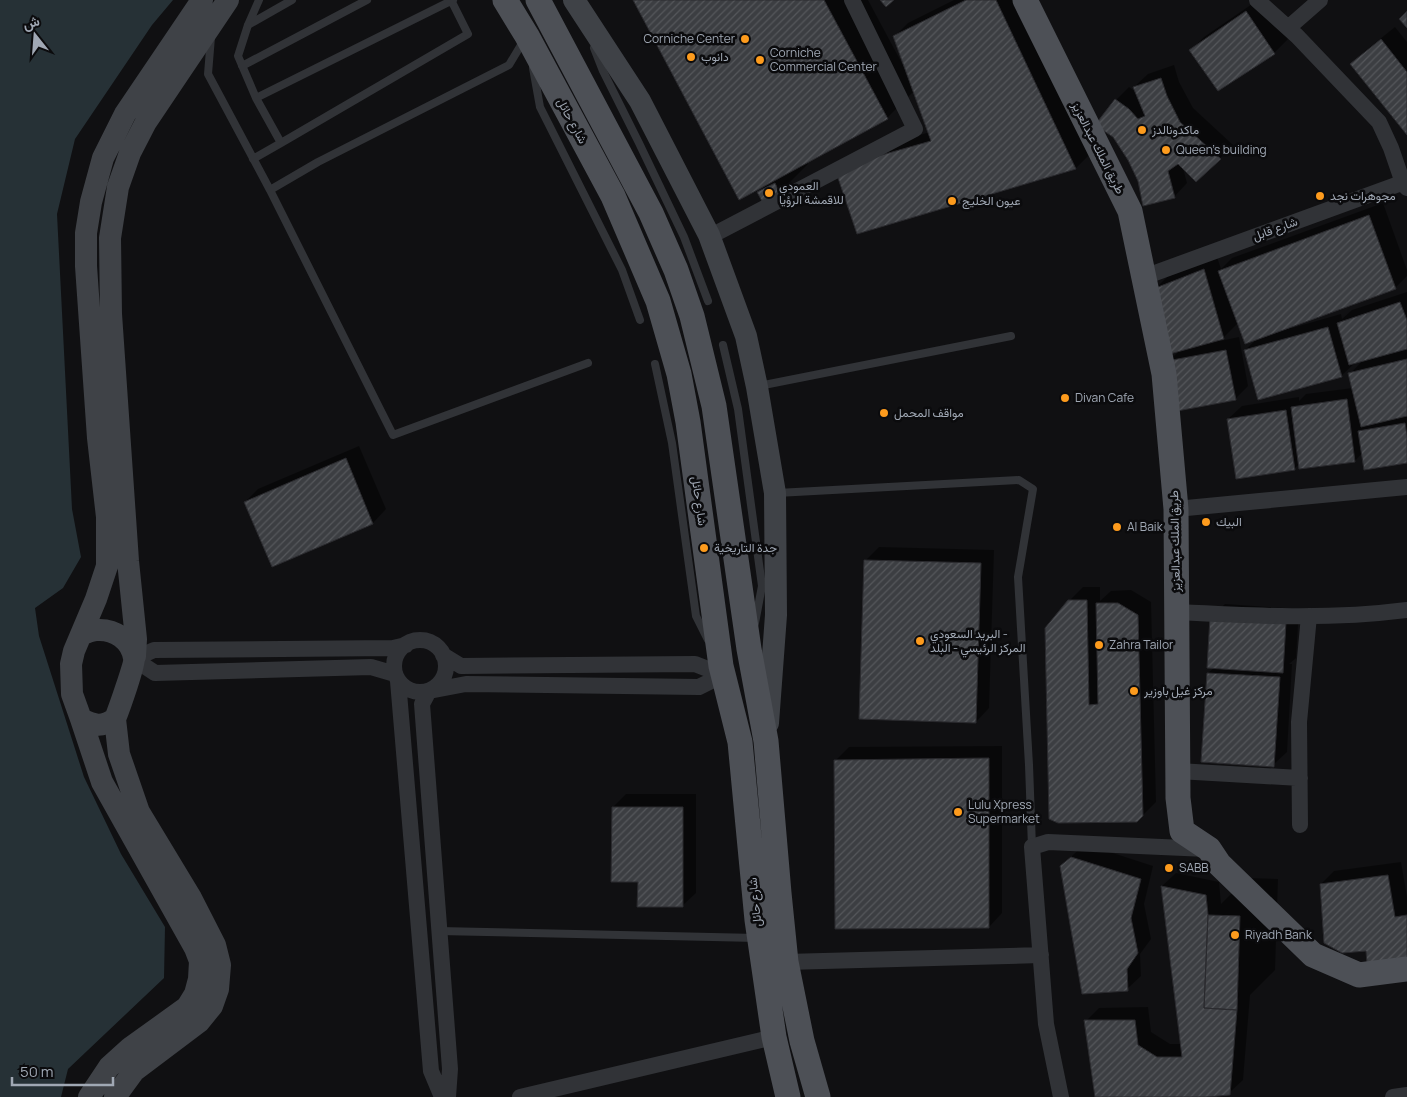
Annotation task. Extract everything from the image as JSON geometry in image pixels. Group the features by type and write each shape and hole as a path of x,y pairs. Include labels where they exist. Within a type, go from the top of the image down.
{"main road":[{"name":"شارع حائل","path":"505,0 527,36 612,196 658,301 679,374 688,422 722,671 740,742 759,938 774,1037 788,1097"},
{"name":"شارع حائل","path":"538,0 651,213 676,270 692,316 714,406 749,649 766,741 786,962 802,1041 818,1097"},
{"name":"طريق الملك عبدالعزيز","path":"1024,0 1130,211 1164,374 1176,509 1178,798 1182,831 1209,849 1219,864 1313,955 1360,975 1407,969"}],"street":[{"path":"89,1097 109,1067 130,1048 186,1007 195,994 199,979 200,961 195,948 102,782 72,694 71,678 74,651 107,566 106,517 98,438 86,266 86,233 91,202 103,158 125,114 204,12 228,0"},
{"path":"709,237 916,129 852,0"},
{"path":"1257,0 1288,28 1379,122 1406,184"},
{"path":"1288,28 1320,0"},
{"path":"577,5 640,101 709,237 746,336 758,387 775,494 776,615 766,741"},
{"path":"115,1097 134,1071 199,1022 212,1006 218,989 220,965 215,945 191,898 139,812 119,754 116,719 134,659 136,639 128,561 111,314 110,238 118,187 130,153 204,12"},
{"name":"شارع قابل","path":"1144,277 1406,184"},
{"path":"1176,509 1407,487"},
{"path":"1177,612 1275,617 1367,615 1407,610"},
{"path":"1300,825 1300,722 1309,616"},
{"path":"82,634 96,630 111,631 123,637 134,659 155,672 371,667 396,678 404,687 420,693 466,684 699,688 722,671"},
{"path":"134,659 154,650 394,648 413,641 422,640 438,647 446,663 446,672 436,687 429,691 422,704 450,1069 448,1097"},
{"path":"406,645 395,657 394,666 431,1071 442,1097"},
{"path":"443,654 461,666 696,664 722,671"},
{"path":"81,719 93,724 104,725 116,719"},
{"path":"1178,771 1300,778"},
{"path":"1060,1097 1046,1024 1032,847 1048,842 1209,849"},
{"path":"786,962 1041,955"},
{"path":"529,1096 774,1037"},
{"path":"1393,1097 1407,1096"}],"lane":[{"path":"259,0 248,25 238,56 256,98 281,143"},
{"path":"248,25 292,0"},
{"path":"242,66 368,0"},
{"path":"253,159 468,34 452,0 256,98"},
{"path":"577,5 602,71 640,143 684,237 708,300"},
{"path":"204,12 208,74 270,190 394,435 588,363"},
{"path":"270,190 318,162 509,65 527,36"},
{"path":"527,36 540,107 622,270 640,320"},
{"path":"758,387 1010,336"},
{"path":"723,345 738,409 762,586 749,649"},
{"path":"655,364 672,443 696,616 722,671"},
{"path":"775,494 1019,480 1033,489 1018,577 1030,765 1032,847"},
{"path":"439,931 759,938"}],"shaded area":[{"path":"0,0 173,0 152,25 75,139 57,214 72,509 81,557 63,588 35,608 39,636 84,777 121,854 165,927 164,978 68,1069 61,1097 0,1097"}],"building":[{"name":"Corniche Commercial Center","path":"633,0 824,0 888,119 739,200"},
{"path":"880,0 894,0 886,7"},
{"path":"966,0 996,0 1076,169 857,234 837,175 850,164 931,141 893,36"},
{"path":"1246,11 1275,54 1218,91 1189,50"},
{"path":"1407,11 1407,28 1399,19"},
{"path":"1381,39 1407,72 1407,135 1350,64"},
{"name":"Queen's building","path":"1161,78 1167,96 1180,122 1221,159 1196,182 1178,164 1168,171 1175,198 1143,206 1138,181 1128,160 1113,137 1095,125 1115,99 1129,109 1138,119 1145,116 1133,87"},
{"name":"العمودي للاقمشة الرؤيا","path":"775,183 780,194 763,203 757,192"},
{"path":"1369,215 1396,289 1245,344 1218,271"},
{"path":"1204,269 1224,339 1166,355 1153,289"},
{"path":"1400,302 1407,320 1407,349 1349,365 1337,323"},
{"path":"1328,327 1342,377 1258,400 1244,350"},
{"path":"1226,350 1236,400 1177,411 1167,361"},
{"path":"1407,359 1407,416 1361,427 1348,373"},
{"path":"1347,399 1355,462 1299,469 1291,407"},
{"path":"1286,410 1295,470 1236,479 1227,419"},
{"path":"1405,423 1407,463 1364,470 1358,431"},
{"path":"346,458 373,524 272,567 244,502"},
{"name":"البريد السعودي - المركز الرئيسي - البلد","path":"864,560 981,563 976,723 859,719"},
{"path":"1068,600 1087,600 1089,705 1098,704 1096,603 1118,603 1138,615 1143,816 1137,822 1058,823 1049,819 1045,628"},
{"path":"1210,617 1286,622 1283,673 1207,668"},
{"path":"1207,673 1280,677 1274,767 1201,762"},
{"path":"989,758 989,928 835,929 834,760"},
{"path":"612,807 683,807 683,907 637,907 638,882 611,882"},
{"path":"1071,857 1141,879 1131,918 1138,953 1127,969 1128,991 1082,994 1060,866"},
{"path":"1388,875 1395,917 1407,915 1407,957 1367,963 1366,951 1342,953 1324,943 1320,884"},
{"path":"1161,886 1206,895 1208,915 1204,1008 1237,1010 1230,1095 1206,1097 1095,1097 1084,1020 1135,1020 1138,1045 1157,1057 1182,1057"},
{"path":"1208,915 1240,916 1237,1010 1204,1008"}],"place":[{"name":"Corniche Center","path":"745,39"},
{"name":"دانوب","path":"691,57"},
{"name":"Corniche Commercial Center","path":"760,60"},
{"name":"ماكدونالدز","path":"1142,130"},
{"name":"Queen's building","path":"1166,150"},
{"name":"العمودي للاقمشة الرؤيا","path":"769,193"},
{"name":"مجوهرات نجد","path":"1320,196"},
{"name":"عيون الخليج","path":"952,201"},
{"name":"Divan Cafe","path":"1065,398"},
{"name":"مواقف المحمل","path":"884,413"},
{"name":"البيك","path":"1206,522"},
{"name":"Al Baik","path":"1117,527"},
{"name":"جدة التاريخية","path":"704,548"},
{"name":"البريد السعودي - المركز الرئيسي - البلد","path":"920,641"},
{"name":"Zahra Tailor","path":"1099,645"},
{"name":"مركز غيل باوزير","path":"1134,691"},
{"name":"Lulu Xpress Supermarket","path":"958,812"},
{"name":"SABB","path":"1169,868"},
{"name":"Riyadh Bank","path":"1235,935"}]}
